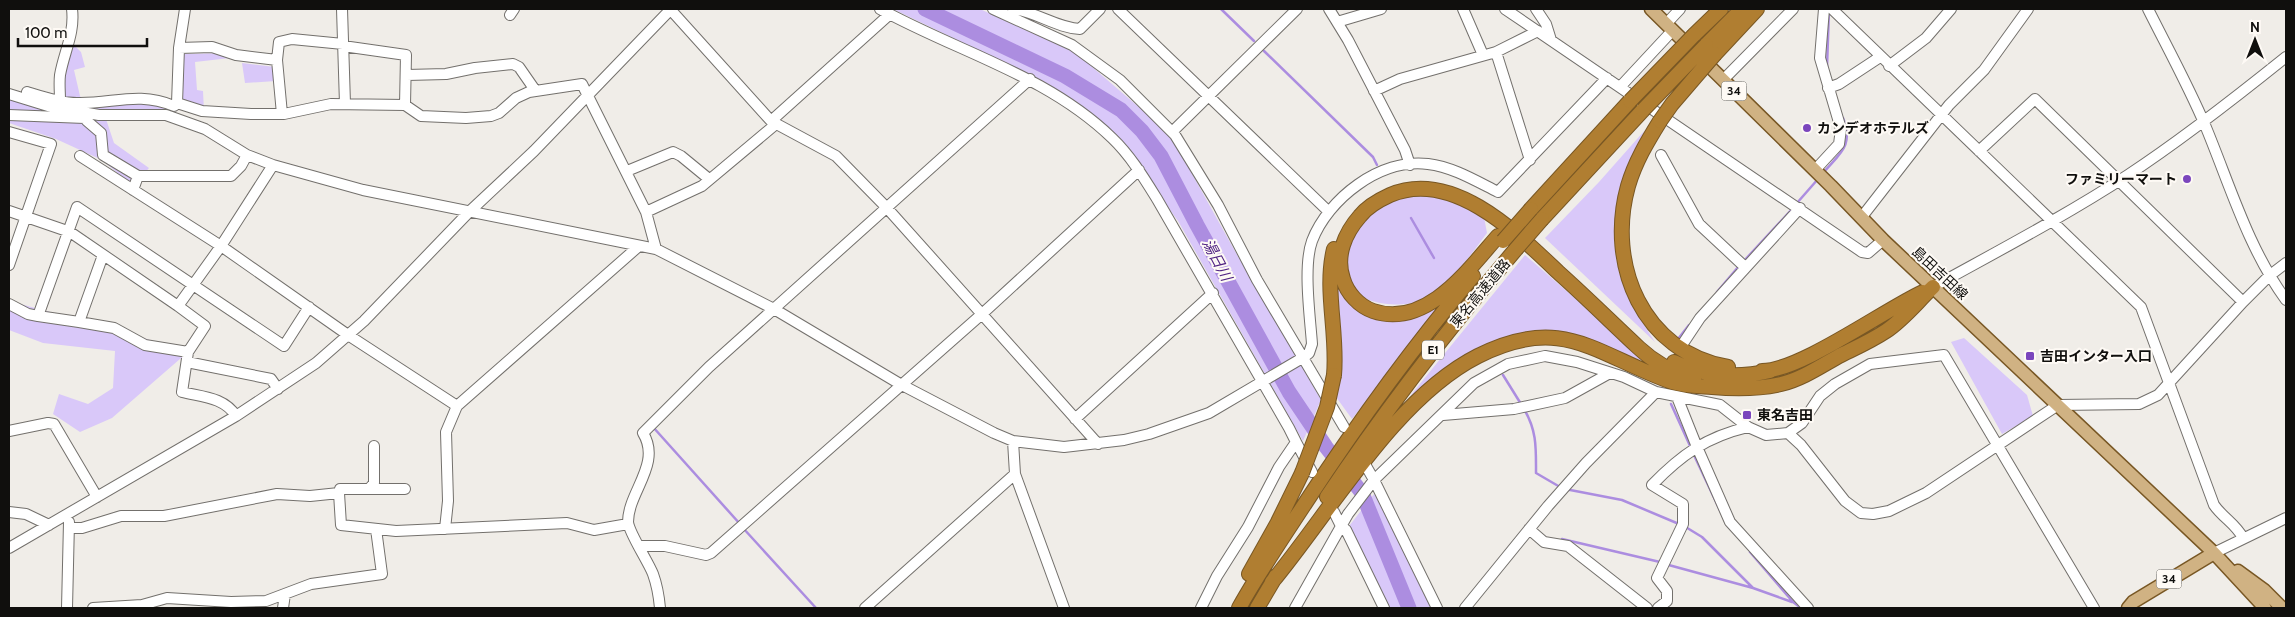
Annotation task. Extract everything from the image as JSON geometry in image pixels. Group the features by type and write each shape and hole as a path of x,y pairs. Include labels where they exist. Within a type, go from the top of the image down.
{"highway":[{"name":"東名高速道路","path":"1239,608 1311,475 1407,359 1500,239 1630,101 1721,9"},
{"name":"東名高速道路","path":"1360,462 1448,331 1516,249 1643,110 1711,49 1742,9"},
{"path":"1757,9 1711,49 1660,121 1639,156 1628,187 1624,208 1623,252 1633,293 1650,320 1666,338 1697,359 1741,370 1770,371"},
{"path":"1232,608 1311,475 1334,375 1335,346 1330,272 1334,249 1340,234 1356,209 1369,197 1397,184 1419,182 1454,188 1497,210 1545,250 1643,341 1662,356 1681,366 1724,375 1749,376 1770,371 1820,349 1902,301 1933,287"},
{"path":"1500,239 1443,294 1409,312 1391,314 1368,309 1352,296 1342,277 1340,264 1343,244 1353,224 1363,212 1382,198 1403,190 1431,189 1446,192 1488,212 1520,236 1653,359 1681,375 1716,387"},
{"path":"1257,608 1272,582 1332,503 1360,462 1405,413 1430,390 1470,360 1514,341 1542,338 1567,340 1600,349 1672,382 1690,386 1730,389 1782,384 1808,374 1887,330 1933,287"}],"main road":[{"name":"島田吉田線","path":"1651,9 1816,171 1883,240 2214,553 2265,608"},
{"name":"島田吉田線","path":"2214,553 2264,590 2282,608"},
{"name":"34","path":"2128,608 2133,602 2214,553"}],"street":[{"path":"60,100 60,76 73,22 72,9"},
{"path":"166,115 176,104 179,48 185,9"},
{"path":"342,9 345,104"},
{"path":"9,548 236,416 316,363 403,281 469,212 534,151 670,9 773,123 836,156 887,208 1098,444"},
{"path":"880,9 951,44 1030,79 1090,118 1114,140 1139,170 1213,293 1264,380 1311,475"},
{"path":"993,9 1072,45 1120,80 1172,132 1218,205 1345,434"},
{"path":"1013,9 1030,11 1068,28 1075,29 1080,29 1100,9"},
{"path":"1118,9 1328,211"},
{"path":"1172,132 1297,9"},
{"path":"1329,9 1405,150 1410,165"},
{"path":"1337,22 1381,9"},
{"path":"1463,9 1483,55"},
{"path":"1505,9 1862,252 1868,253 1883,240"},
{"path":"1536,9 1546,24 1552,40"},
{"path":"1620,87 1669,27 1680,9"},
{"path":"1723,80 1792,9"},
{"path":"1889,66 1926,38 1952,9"},
{"path":"1861,218 1949,106 1984,70 2028,9"},
{"path":"2148,9 2204,123 2255,251 2269,276 2286,300"},
{"path":"1830,10 1979,150 2140,308 2214,505 2221,515 2238,528 2243,538"},
{"path":"1816,171 1839,144 1840,129 1832,87 1820,58 1830,10"},
{"path":"646,212 702,186 890,14"},
{"path":"1072,45 1075,29"},
{"path":"1374,91 1400,79 1496,52 1538,31"},
{"path":"282,114 277,60 279,42 292,39 406,55 405,105"},
{"path":"179,48 212,47 236,55 277,60"},
{"path":"1496,52 1530,160"},
{"path":"1832,87 1880,57"},
{"path":"1933,287 2052,221 2118,181 2204,123 2286,57"},
{"path":"407,75 446,74 483,66 513,64 524,73 535,90"},
{"path":"9,115 166,115 205,129 247,155 273,165 363,190 656,249 774,310 900,384 994,433 1013,441 1064,447 1098,444 1149,434 1209,413 1304,357 1309,353 1312,344 1308,274 1311,242 1328,211 1343,195 1363,180 1385,170 1426,164 1446,168 1498,192 1607,78"},
{"path":"660,608 653,575 628,524 630,509 642,482 649,459 648,440 643,433 710,368 1030,79"},
{"path":"9,94 24,92 76,103 134,97 176,104 202,111 282,114 330,104 405,105 421,116 466,118 491,116 499,113 516,98 535,90 582,84 646,212 656,249"},
{"path":"9,94 83,115 101,133 103,154 138,176 231,176 241,166 247,155"},
{"path":"1979,150 2035,99 2243,302"},
{"path":"9,132 51,144 9,265"},
{"path":"627,171 673,152 682,156 709,180"},
{"path":"1661,155 1699,224 1742,264"},
{"path":"80,156 221,246 348,334 457,406"},
{"path":"178,306 221,246 273,165"},
{"path":"639,546 665,546 706,555 712,553 900,384 982,314 1139,170"},
{"path":"133,190 138,176"},
{"path":"1684,342 1742,264 1797,206"},
{"path":"38,316 77,207 284,346 309,307"},
{"path":"9,211 68,231 205,326 188,357 182,392 222,402 230,407 236,416"},
{"path":"445,529 448,501 446,432 457,406 639,246"},
{"path":"79,322 103,255"},
{"path":"1788,433 1801,445 1845,501 1861,513 1873,514 1889,511 1926,493 2058,405 2139,404 2158,395 2243,302 2269,276 2286,263"},
{"path":"1075,419 1213,293"},
{"path":"9,304 28,314 114,328 145,345 271,379 278,389"},
{"path":"1295,608 1348,514 1373,482 1474,384 1508,364 1545,356 1610,373 1656,392 1720,405 1748,428 1766,435 1788,433 1802,423 1820,396 1835,384 1870,364 1944,355 2094,608"},
{"path":"1443,415 1472,414 1517,408 1565,398 1610,373"},
{"path":"1465,608 1559,493 1656,392"},
{"path":"1677,397 1696,448 1730,522 1808,608"},
{"path":"9,431 48,423 54,424 98,497"},
{"path":"1658,608 1667,601 1667,591 1657,578 1682,527 1683,504 1652,485 1672,465 1696,448 1726,433 1748,428"},
{"path":"1013,441 1015,474 1064,608"},
{"path":"1201,608 1216,576 1248,527 1280,467 1296,442"},
{"path":"369,489 374,483 374,446"},
{"path":"1360,462 1373,482 1437,608"},
{"path":"865,608 1015,474"},
{"path":"404,489 340,489 341,525 396,531 567,523 594,530 628,524"},
{"path":"69,528 82,528 121,516 164,516 277,494 310,496 339,493"},
{"path":"1332,503 1341,526 1346,530 1384,608"},
{"path":"9,512 26,514 49,525"},
{"path":"67,608 68,514"},
{"path":"2214,553 2286,518"},
{"path":"93,608 142,605 167,598 231,602 266,600 311,584 382,574 376,529"},
{"path":"1528,529 1544,542 1568,546 1648,608"},
{"path":"283,608 285,594"}],"shaded area":[{"path":"893,9 980,9 1076,53 1170,134 1321,400 1303,441 1178,221 1114,134 1042,81"},
{"path":"74,45 81,52 85,67 74,70 80,96 89,106 135,99 165,105 163,115 106,119 114,143 149,168 133,186 102,160 56,139 9,123 9,98 60,99 68,56"},
{"path":"230,53 230,58 195,62 197,90 203,91 204,111 183,103 183,54"},
{"path":"242,63 275,67 276,81 245,83"},
{"path":"1645,130 1629,163 1623,181 1615,218 1614,237 1616,256 1623,283 1635,309 1655,342 1545,238 1599,182"},
{"path":"1406,195 1429,195 1452,199 1484,217 1487,233 1447,282 1427,297 1410,304 1375,302 1361,296 1351,282 1347,264 1350,245 1353,236 1364,221 1384,206"},
{"path":"1525,255 1643,357 1639,362 1550,334 1523,333 1476,351 1410,396"},
{"path":"1337,282 1360,309 1380,318 1401,319 1411,317 1442,305 1352,419 1336,397 1342,344"},
{"path":"9,301 121,331 188,352 112,418 80,432 53,414 59,394 88,404 113,388 115,351 43,343 9,330"},
{"path":"1964,338 2027,395 2033,416 2002,434 1951,342"},
{"path":"1374,494 1389,511 1433,608 1384,608 1346,530"}],"waterway":[{"name":"湯日川","path":"925,9 1065,76 1121,110 1142,131 1161,156 1289,392 1326,447 1362,493 1409,608"},
{"path":"1221,9 1254,41"},
{"path":"1827,67 1829,10"},
{"path":"1264,51 1373,157 1377,165"},
{"path":"1823,173 1844,148 1847,136 1843,118"},
{"path":"1797,203 1818,179"},
{"path":"1743,262 1794,207"},
{"path":"1411,218 1434,258"},
{"path":"1717,292 1739,266"},
{"path":"1678,339 1689,325"},
{"path":"1503,375 1521,404"},
{"path":"1671,404 1691,448"},
{"path":"1524,409 1534,432 1536,473 1560,487"},
{"path":"653,427 740,524"},
{"path":"1693,453 1726,523"},
{"path":"1565,489 1622,500 1679,524"},
{"path":"1684,526 1702,537 1753,588"},
{"path":"743,528 816,608"},
{"path":"1562,539 1660,562"},
{"path":"1750,552 1793,602 1801,608"},
{"path":"1665,564 1753,588 1792,602"}],"place":[{"name":"カンデオホテルズ","path":"1807,128"},
{"name":"ファミリーマート","path":"2187,179"},
{"name":"吉田インター入口","path":"2030,356"},
{"name":"東名吉田","path":"1747,415"}]}
